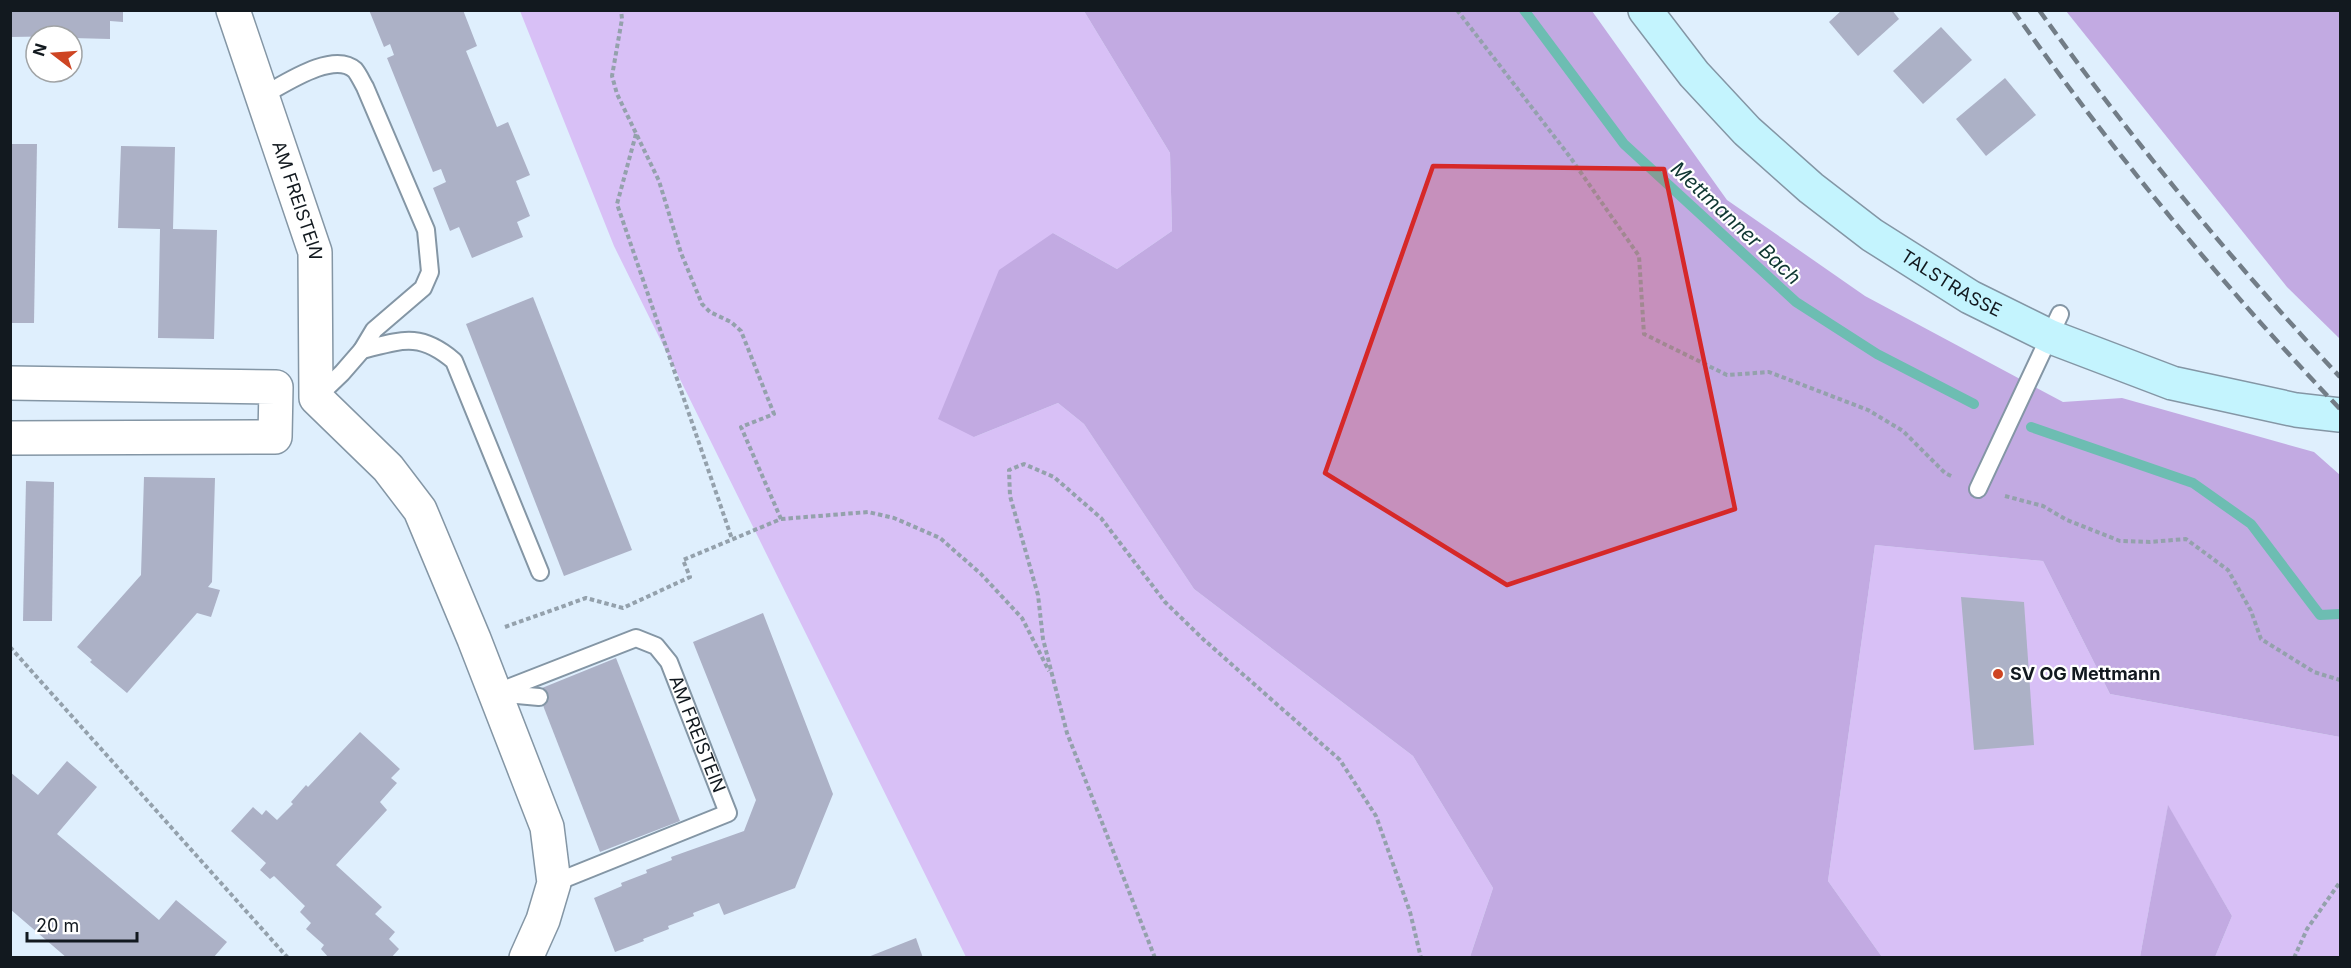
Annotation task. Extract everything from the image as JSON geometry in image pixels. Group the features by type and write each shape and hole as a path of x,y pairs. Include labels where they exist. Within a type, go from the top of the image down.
{"main road":[{"name":"TALSTRASSE","path":"1645,10 1694,74 1747,131 1811,188 1872,235 1970,297 2056,326 2172,383 2296,410 2340,415"}],"street":[{"name":"AM FREISTEIN","path":"233,10 315,252 316,398"},
{"path":"10,383 276,387 277,406 275,437 10,438"},
{"path":"277,406 316,398 388,468 420,510 474,639 547,827 554,883 529,956"}],"lane":[{"path":"262,96 321,65 339,65 354,69 365,87 426,230 430,272 423,288 374,330 362,350 316,398"},
{"path":"1978,489 2056,326"},
{"path":"362,350 402,340 419,341 439,348 454,361 540,572"},
{"name":"AM FREISTEIN","path":"495,693 636,638 656,646 669,662 728,813 554,883"},
{"path":"495,693 540,697"}],"path":[{"path":"621,10 622,19 612,76 617,94 659,181 681,253 702,304 710,312 731,322 741,331 774,414 741,427 781,519"},
{"path":"1457,10 1570,157 1639,256 1644,334 1727,375 1769,372 1868,410 1903,431 1945,473 1978,489 2043,506 2067,520 2120,541 2150,542 2186,539 2228,570 2251,611 2261,639 2314,672 2340,680"},
{"path":"636,133 617,204 732,539"},
{"path":"1155,957 1068,733 1053,678 1043,639 1038,596 1010,496 1009,470 1024,464 1054,477 1101,518 1165,602 1203,639 1340,760 1376,816 1410,912 1421,957"},
{"path":"474,639 586,598 623,608 690,577 683,560 781,519 868,512 894,518 940,538 981,574 1022,618 1053,678"},
{"path":"10,647 288,957"},
{"path":"2294,957 2307,929 2340,882"}],"highlighted area":[{"path":"1433,166 1664,169 1735,509 1507,585 1325,473"}],"shaded area":[{"path":"520,11 1084,11 1170,153 1172,231 1117,269 1053,233 974,437 1058,403 1084,424 1194,589 1413,756 1493,888 1470,957 966,957 614,246"},
{"path":"1084,11 1592,11 1727,200 1865,296 2063,402 2122,398 2314,452 2340,475 2340,737 2110,694 2043,561 1875,545 1828,881 1882,957 1470,957 1493,888 1413,756 1194,589 1084,424 1058,403 974,437 938,419 999,270 1053,233 1117,269 1172,231 1170,153"},
{"path":"2066,11 2340,11 2340,339 2287,287"},
{"path":"1875,545 2043,561 2110,694 2340,737 2340,957 2215,957 2232,916 2168,806 2140,957 1882,957 1828,881"},
{"path":"2168,805 2232,916 2215,957 2140,957"}],"building":[{"path":"10,10 123,10 123,22 110,21 110,39 84,38 84,24 24,24 24,37 10,37"},
{"path":"369,10 463,10 477,46 466,51 497,127 508,122 530,175 516,181 530,216 517,222 523,237 472,258 459,227 450,231 433,188 446,182 441,169 433,172 387,58 394,55 390,44 384,47"},
{"path":"1842,10 1892,10 1899,19 1858,56 1829,22"},
{"path":"1941,27 1972,60 1923,104 1893,71"},
{"path":"2005,78 2036,115 1986,156 1956,119"},
{"path":"10,144 37,144 34,323 10,323"},
{"path":"121,146 175,147 173,229 217,230 214,339 158,338 160,229 118,228"},
{"path":"533,297 632,550 564,576 466,324"},
{"path":"144,477 215,478 212,582 208,587 220,590 211,617 197,613 127,693 90,662 92,660 77,647 141,575"},
{"path":"26,481 54,482 52,621 23,621"},
{"name":"SV OG Mettmann","path":"1961,597 2024,602 2034,745 1974,750"},
{"path":"763,613 833,794 795,888 724,915 719,903 693,913 694,916 668,926 669,929 643,939 644,941 615,952 594,898 622,886 621,883 647,873 646,870 672,860 671,857 744,831 756,800 693,642"},
{"path":"616,658 680,821 600,852 537,690"},
{"path":"360,732 400,769 391,778 397,783 380,802 387,810 336,865 382,907 375,914 395,932 389,939 399,949 391,958 329,958 321,949 324,945 306,929 311,923 300,912 305,906 274,876 270,879 260,870 266,863 231,831 253,807 262,815 266,810 277,820 293,804 291,802 306,785 308,787"},
{"path":"67,761 97,787 57,834 159,920 176,900 227,942 213,958 67,958 10,909 10,772 38,795"},
{"path":"916,938 923,958 868,958 868,957"}],"waterway":[{"name":"Mettmanner Bach","path":"1524,10 1624,144 1796,302 1877,354 1974,404"},
{"name":"Mettmanner Bach","path":"2031,427 2193,483 2251,524 2320,615 2340,614"}],"railway":[{"path":"2013,10 2089,114 2169,216 2253,314 2340,409"},
{"path":"2039,10 2146,152 2260,289 2340,377"}],"place":[{"name":"SV OG Mettmann","path":"1998,674"}]}
